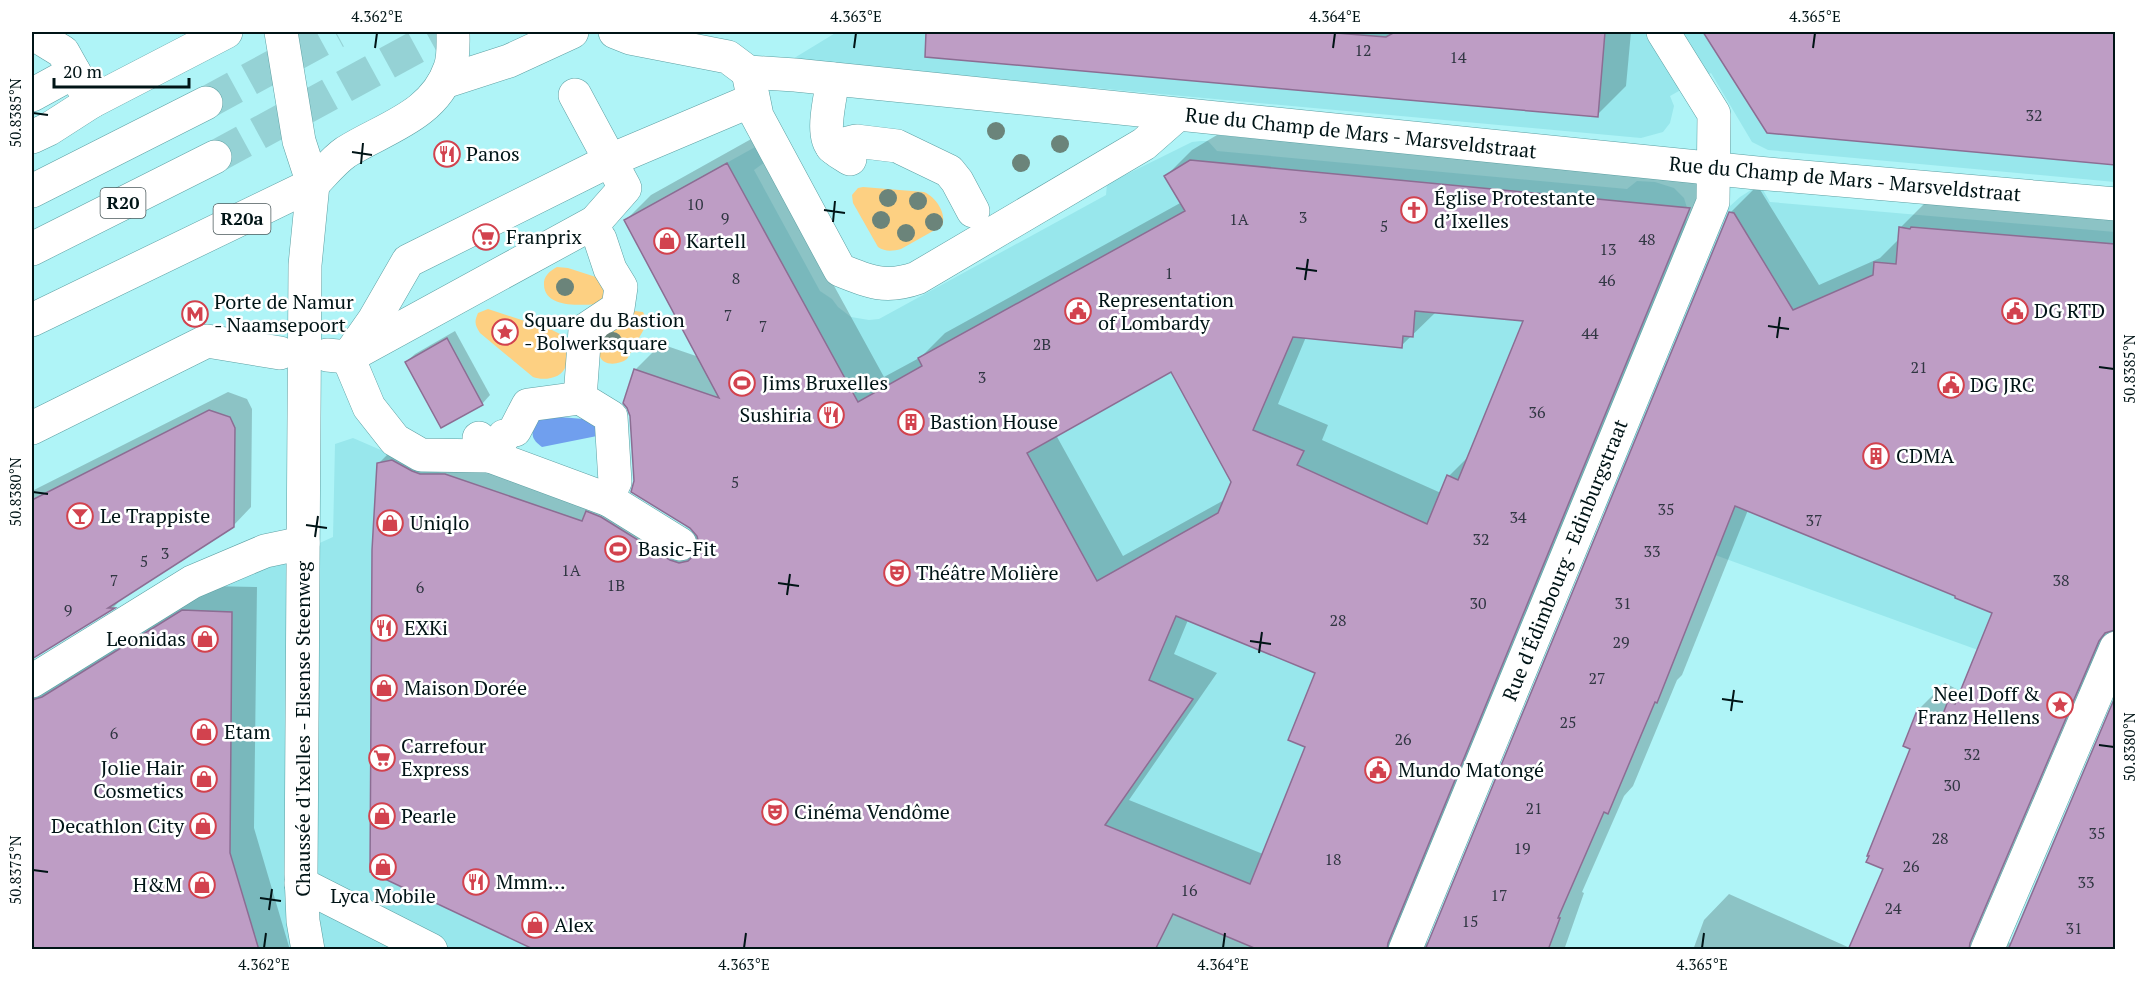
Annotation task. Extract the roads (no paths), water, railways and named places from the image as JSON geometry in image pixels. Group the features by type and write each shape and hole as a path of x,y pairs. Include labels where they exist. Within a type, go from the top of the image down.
{"main road":[{"path":"32,137 91,102 226,32"},
{"path":"281,32 301,148 313,184 344,153 421,110 434,98 451,66 453,32"},
{"path":"444,82 509,61 572,32"},
{"name":"Rue du Champ de Mars - Marsveldstraat","path":"615,32 630,38 728,57 748,72 1714,168 2115,204"},
{"name":"Rue d'Édimbourg - Edinburgstraat","path":"1405,950 1713,202 1714,114 1663,32"},
{"path":"32,33 69,62 91,102"},
{"path":"32,69 69,62"},
{"path":"32,95 69,62"},
{"path":"748,72 749,110 840,270 864,280 883,284 901,284 917,278 1144,144 1177,115"},
{"path":"833,79 826,130 832,147 856,141 897,146 949,171 973,211"},
{"path":"337,356 597,230 625,188 575,95"},
{"name":"R20","path":"32,191 206,103"},
{"path":"337,356 374,320 408,261 611,160 749,110"},
{"path":"301,148 344,153"},
{"name":"R20","path":"32,249 215,157"},
{"name":"R20a","path":"32,320 313,184"},
{"name":"Chaussée d'Ixelles - Elsense Steenweg","path":"308,950 301,884 303,543 305,265 313,184"},
{"path":"580,398 585,330 618,308 621,287 610,269 597,230"},
{"path":"32,428 207,340 280,353"},
{"path":"337,356 359,407 386,443 421,455 497,440 612,491 680,544"},
{"path":"497,440 528,405 580,398 611,417 612,491"},
{"path":"32,681 192,582 265,550 303,543"},
{"path":"1987,950 2115,648"},
{"path":"301,884 431,950"}],"water":[{"path":"547,416 596,420 597,436 542,447 534,439 533,430 535,422"}],"tunnel":[{"path":"206,103 336,32"},
{"path":"215,157 444,32"}],"place":[{"name":"Panos","path":"447,154"},
{"name":"Église Protestante d’Ixelles","path":"1414,210"},
{"name":"Franprix","path":"486,237"},
{"name":"Kartell","path":"667,241"},
{"name":"Representation of Lombardy","path":"1078,311"},
{"name":"DG RTD","path":"2015,311"},
{"name":"Porte de Namur - Naamsepoort","path":"195,314"},
{"name":"Square du Bastion - Bolwerksquare","path":"505,332"},
{"name":"Jims Bruxelles","path":"742,383"},
{"name":"DG JRC","path":"1951,385"},
{"name":"Sushiria","path":"831,415"},
{"name":"Bastion House","path":"911,422"},
{"name":"CDMA","path":"1876,456"},
{"name":"Le Trappiste","path":"80,516"},
{"name":"Uniqlo","path":"390,523"},
{"name":"Basic-Fit","path":"618,549"},
{"name":"Théâtre Molière","path":"897,573"},
{"name":"EXKi","path":"384,628"},
{"name":"Leonidas","path":"205,639"},
{"name":"Maison Dorée","path":"384,688"},
{"name":"Neel Doff & Franz Hellens","path":"2060,705"},
{"name":"Etam","path":"204,732"},
{"name":"Carrefour Express","path":"382,758"},
{"name":"Mundo Matongé","path":"1378,770"},
{"name":"Jolie Hair Cosmetics","path":"204,779"},
{"name":"Cinéma Vendôme","path":"775,812"},
{"name":"Pearle","path":"382,816"},
{"name":"Decathlon City","path":"203,826"},
{"name":"Lyca Mobile","path":"383,867"},
{"name":"Mmm...","path":"476,882"},
{"name":"H&M","path":"202,885"},
{"name":"Alex","path":"535,925"}]}
